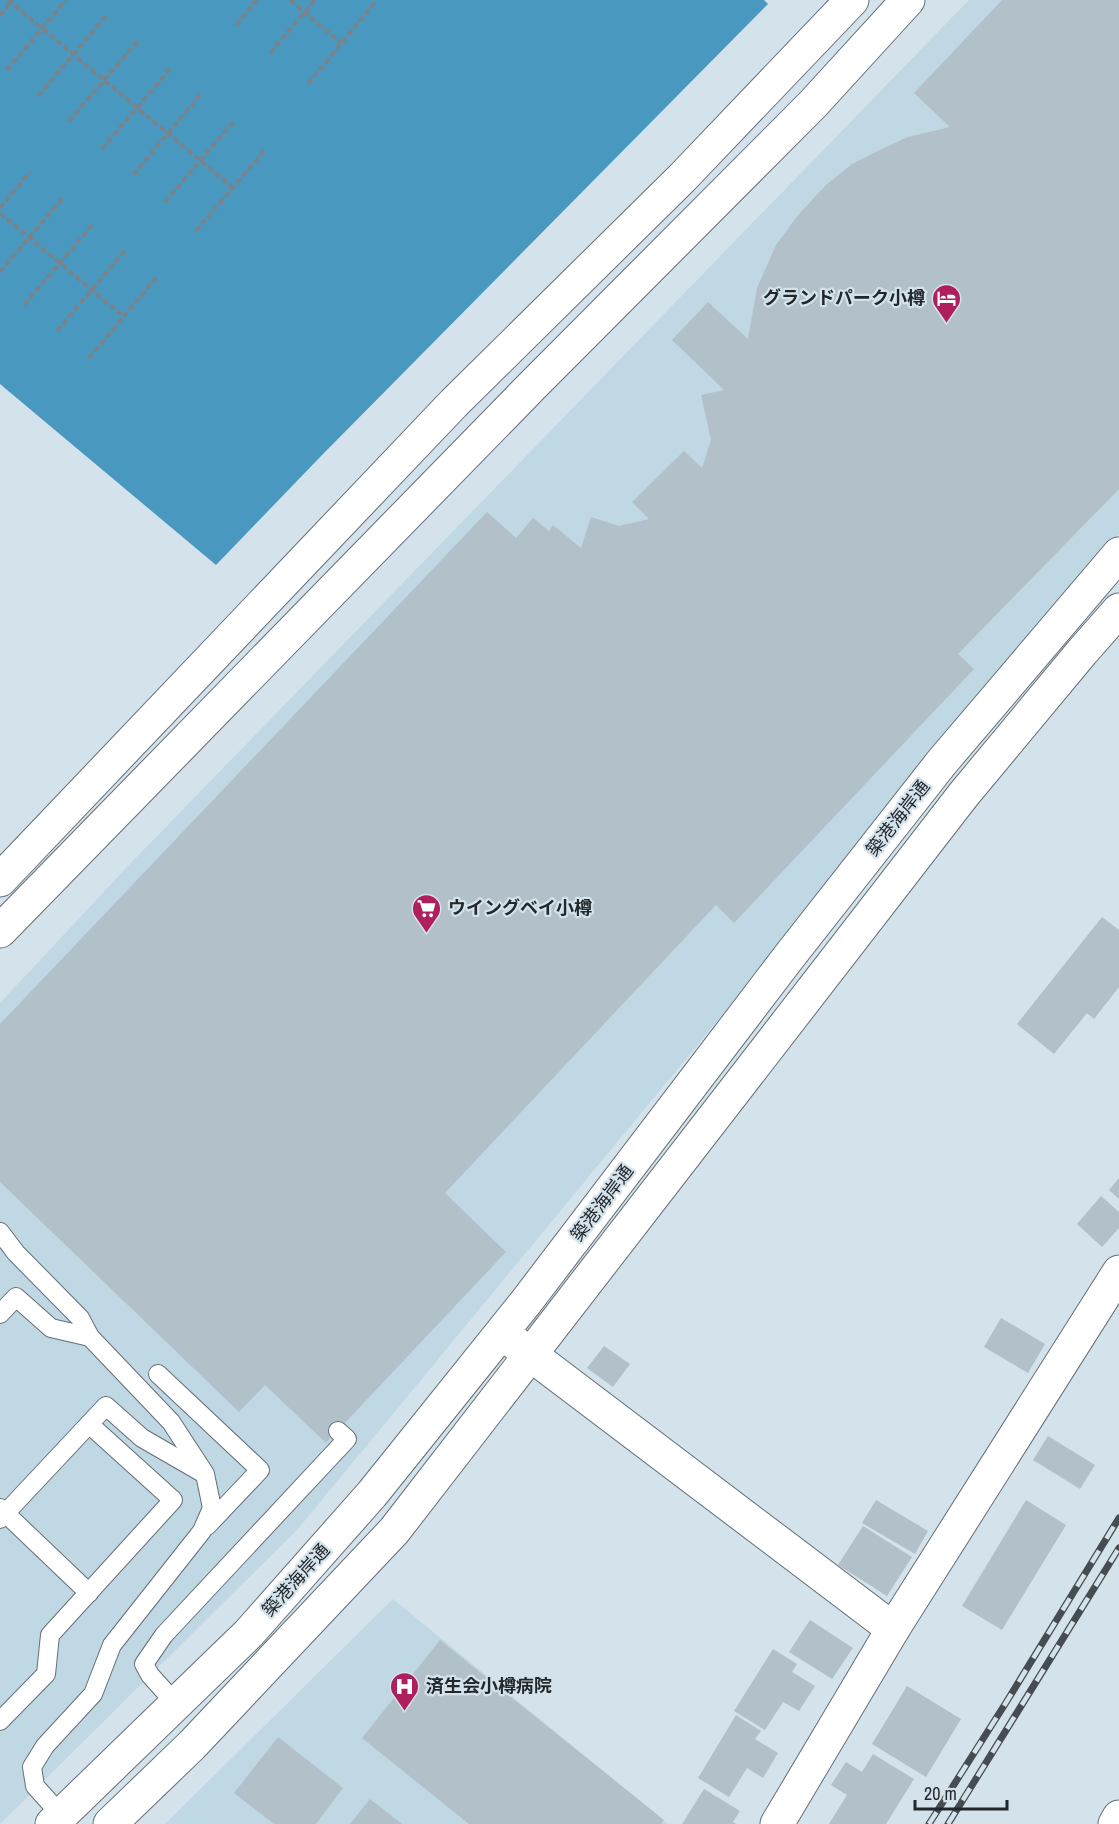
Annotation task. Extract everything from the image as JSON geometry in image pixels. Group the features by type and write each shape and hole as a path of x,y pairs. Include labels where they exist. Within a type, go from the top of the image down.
{"street":[{"path":"0,880 446,411 682,178 852,0"},
{"path":"0,931 532,386 813,104 909,0"},
{"name":"築港海岸通","path":"57,1820 249,1633 372,1494 502,1333 788,958 942,762 1119,554"},
{"name":"築港海岸通","path":"110,1824 192,1745 394,1531 531,1357 964,794 1119,610"},
{"path":"777,1824 893,1629 1119,1272"},
{"path":"502,1333 893,1629"},
{"path":"1115,1824 1119,1817"}],"lane":[{"path":"0,1232 16,1253 80,1318 90,1337 171,1422 205,1474 212,1508 202,1532"},
{"path":"0,1314 16,1297 51,1328 90,1337"},
{"path":"57,1820 35,1786 32,1767 45,1746 93,1694 112,1645 202,1532 260,1470 158,1374"},
{"path":"89,1593 2,1513 106,1406 142,1438 205,1474"},
{"path":"0,1721 46,1674 50,1635 173,1500 89,1424"},
{"path":"176,1704 150,1676 144,1664 164,1635 347,1439 338,1431"}],"path":[{"path":"7,70 66,0"},
{"path":"237,25 257,0"},
{"path":"290,0 341,43"},
{"path":"270,53 315,0"},
{"path":"308,84 377,0"},
{"path":"0,15 11,1 232,187"},
{"path":"38,96 107,15"},
{"path":"69,121 138,41"},
{"path":"102,149 171,69"},
{"path":"133,175 201,94"},
{"path":"165,202 234,121"},
{"path":"196,231 265,150"},
{"path":"0,208 30,172"},
{"path":"0,272 63,199"},
{"path":"0,213 123,316"},
{"path":"24,305 93,224"},
{"path":"57,331 125,250"},
{"path":"89,358 158,277"}],"shaded area":[{"name":"ウイングベイ小樽","path":"969,0 1119,0 1119,534 297,1530 0,1824 0,1003 129,865"},
{"name":"済生会小樽病院","path":"393,1599 668,1824 165,1824"}],"water":[{"path":"0,0 764,0 768,4 216,565 0,384"}],"building":[{"name":"ウイングベイ小樽","path":"1002,0 1119,0 1119,489 958,654 974,669 734,923 716,905 445,1193 506,1252 326,1443 265,1385 239,1412 0,1182 0,1024 487,512 516,538 533,518 549,531 553,525 581,548 591,517 619,526 649,519 632,502 684,451 702,468 711,440 701,395 724,390 672,340 708,302 748,339 757,288 776,245 798,215 826,185 852,164 880,150 908,137 950,127 914,93"},
{"path":"1102,917 1119,930 1119,987 1094,1019 1087,1013 1054,1054 1017,1024"},
{"path":"1119,1178 1119,1199 1109,1190"},
{"path":"1101,1196 1119,1212 1119,1228 1102,1247 1077,1224"},
{"path":"1001,1318 1045,1344 1028,1373 984,1347"},
{"path":"604,1346 630,1364 613,1387 587,1368"},
{"path":"1048,1436 1095,1465 1080,1489 1033,1460"},
{"path":"876,1500 928,1531 915,1554 862,1523"},
{"path":"1026,1500 1066,1525 1002,1630 962,1606"},
{"path":"863,1526 912,1557 887,1596 838,1565"},
{"path":"810,1620 853,1648 832,1679 789,1652"},
{"path":"440,1640 664,1820 661,1824 469,1824 362,1738"},
{"path":"773,1649 797,1664 792,1672 815,1686 799,1711 783,1702 765,1730 734,1711"},
{"path":"907,1686 961,1719 926,1777 872,1744"},
{"path":"736,1715 761,1731 755,1739 778,1753 763,1778 747,1768 729,1797 698,1778"},
{"path":"278,1737 343,1788 316,1824 274,1824 234,1793"},
{"path":"873,1754 914,1779 886,1824 829,1824 847,1795 831,1785 846,1762 862,1772"},
{"path":"704,1789 740,1811 733,1822 736,1824 682,1824"},
{"path":"370,1799 402,1824 350,1824"}],"railway":[{"path":"929,1824 1119,1518"},
{"path":"948,1824 1119,1548"}],"place":[{"name":"グランドパーク小樽","path":"946,324"},
{"name":"ウイングベイ小樽","path":"427,934"},
{"name":"済生会小樽病院","path":"405,1712"}]}
